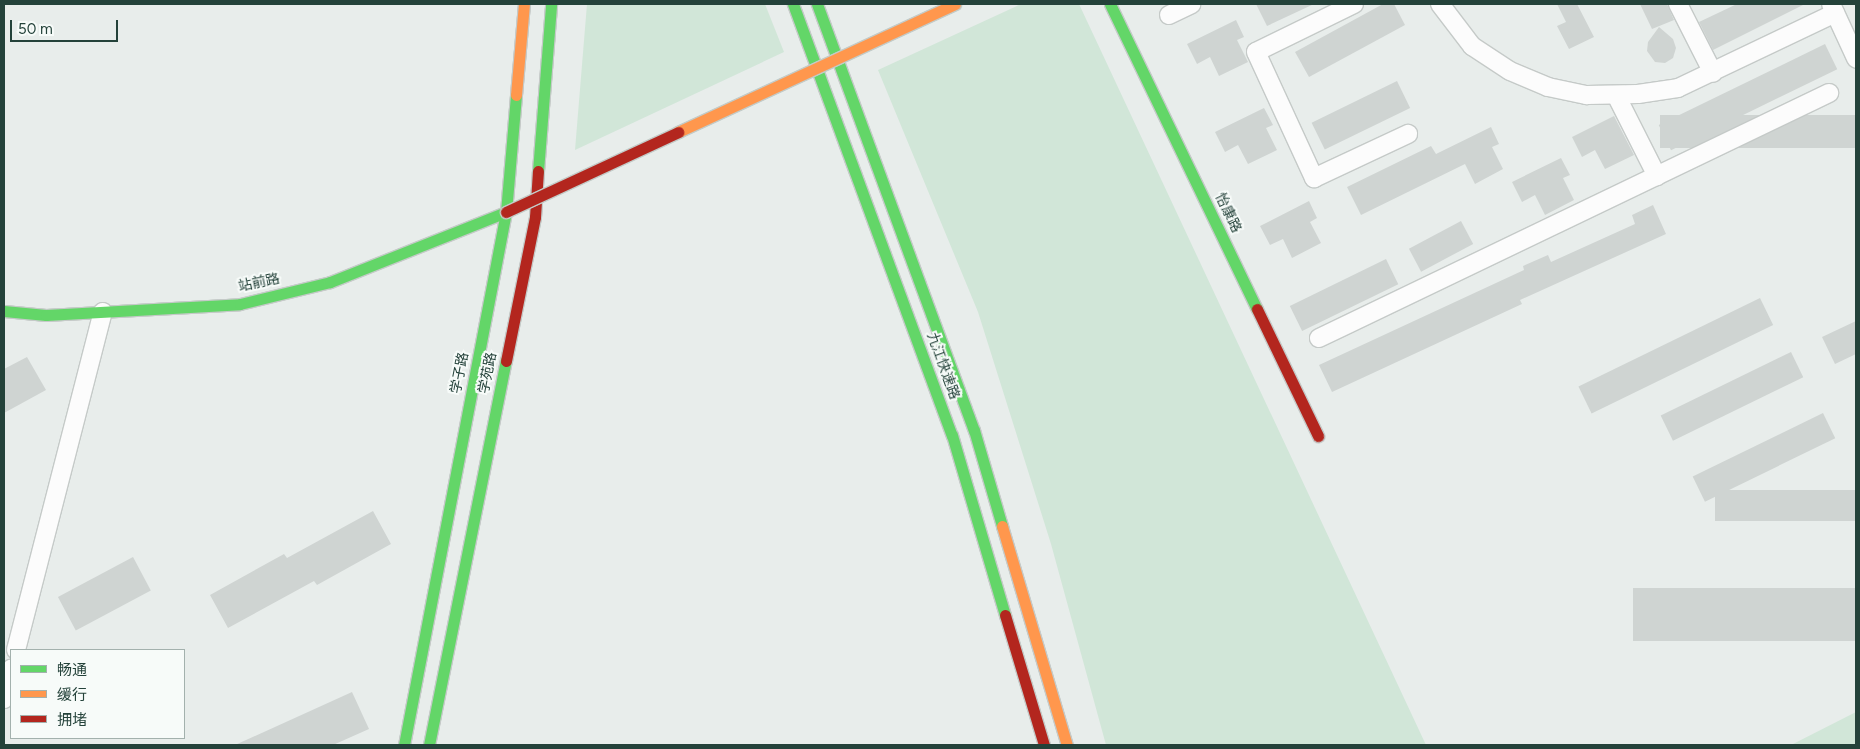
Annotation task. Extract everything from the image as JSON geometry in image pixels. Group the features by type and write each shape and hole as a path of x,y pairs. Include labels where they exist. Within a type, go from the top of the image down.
{"main road":[{"name":"学子路","path":"404,745 506,212 524,4"},
{"name":"学苑路","path":"429,745 535,217 551,4"},
{"name":"九江快速路","path":"793,4 952,435 1044,745"},
{"name":"九江快速路","path":"817,4 974,430 1067,745"},
{"name":"站前路","path":"4,311 46,315 240,304 330,282 506,212 955,4"},
{"name":"怡康路","path":"1110,4 1318,436"}],"street":[{"path":"1170,15 1192,4"},
{"path":"1354,4 1256,52 1314,178 1408,134"},
{"path":"1440,4 1472,46 1510,71 1548,88 1587,95 1616,95 1678,88 1713,73 1833,8 1856,58"},
{"path":"1678,4 1713,73"},
{"path":"1319,338 1829,93"},
{"path":"1616,95 1657,176"},
{"path":"16,649 103,312"},
{"path":"4,699 10,674"}],"green space":[{"path":"587,4 765,4 784,52 575,150"},
{"path":"1021,4 1079,4 1426,745 1106,745 1051,544 978,312 878,70"},
{"path":"1856,712 1856,745 1791,745"}],"building":[{"path":"1256,4 1314,4 1267,26"},
{"path":"1383,4 1394,4 1405,25 1309,77 1295,52"},
{"path":"1557,4 1577,4 1594,37 1569,49 1557,26 1566,22"},
{"path":"1640,4 1667,4 1674,20 1652,29"},
{"path":"1737,4 1805,4 1713,50 1699,22"},
{"path":"1236,20 1244,37 1237,40 1248,62 1219,76 1210,57 1197,64 1187,44"},
{"path":"1659,27 1673,39 1676,48 1673,58 1665,63 1655,62 1647,51 1648,42"},
{"path":"1825,44 1837,69 1671,150 1659,125"},
{"path":"1397,81 1410,108 1325,150 1312,123"},
{"path":"1264,108 1273,125 1266,128 1277,150 1248,164 1238,145 1225,152 1215,132"},
{"path":"1660,115 1856,115 1856,148 1660,148"},
{"path":"1614,116 1634,155 1605,169 1595,150 1582,157 1572,137"},
{"path":"1491,127 1499,144 1492,147 1503,169 1475,184 1465,164 1361,215 1347,187 1431,146 1436,154"},
{"path":"1561,158 1570,175 1563,178 1574,200 1545,215 1535,195 1522,202 1512,182"},
{"path":"1309,201 1317,218 1310,222 1321,243 1292,258 1283,239 1270,245 1260,226"},
{"path":"1653,205 1666,234 1520,300 1522,304 1332,392 1319,365 1524,270 1523,266 1548,255 1551,262 1635,224 1632,215"},
{"path":"1461,221 1473,244 1421,272 1409,249"},
{"path":"1386,259 1398,284 1302,331 1290,306"},
{"path":"1760,298 1773,325 1592,414 1578,387"},
{"path":"1856,321 1856,354 1835,364 1822,337"},
{"path":"1791,352 1803,377 1673,441 1661,416"},
{"path":"27,357 46,390 4,413 4,369"},
{"path":"1823,413 1835,438 1705,502 1693,477"},
{"path":"1715,490 1856,490 1856,521 1715,521"},
{"path":"373,511 391,544 317,585 314,581 228,628 210,595 284,554 287,558"},
{"path":"133,557 151,591 76,630 58,597"},
{"path":"1633,588 1856,588 1856,641 1633,641"},
{"path":"352,692 369,729 333,745 235,745"}],"traffic: fast":[{"path":"538,171 551,4"},
{"path":"793,4 952,435 1005,615"},
{"path":"817,4 974,430 1002,526"},
{"path":"1110,4 1257,309"},
{"path":"404,745 506,212 516,95"},
{"path":"4,311 46,315 240,304 330,282 506,212"},
{"path":"429,745 506,361"}],"traffic: slow":[{"path":"516,95 524,4"},
{"path":"678,132 955,4"},
{"path":"1002,526 1067,745"}],"traffic: jam":[{"path":"506,212 678,132"},
{"path":"506,361 535,217 538,171"},
{"path":"1257,309 1318,436"},
{"path":"1005,615 1044,745"}]}
